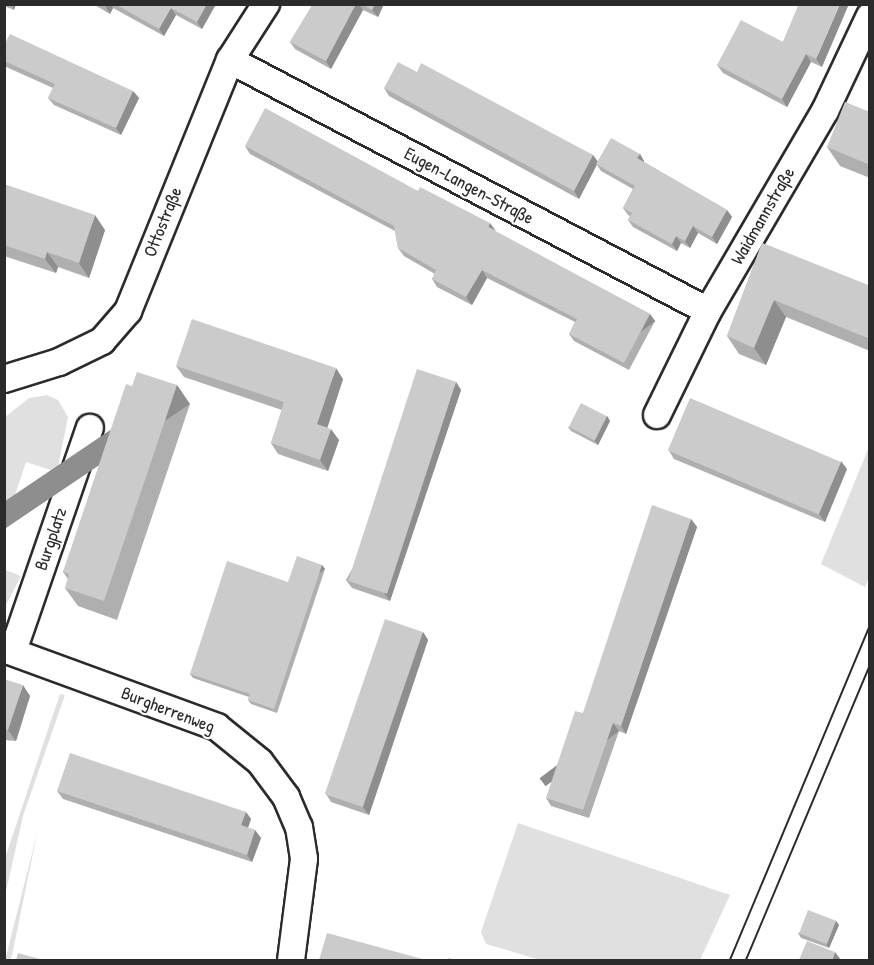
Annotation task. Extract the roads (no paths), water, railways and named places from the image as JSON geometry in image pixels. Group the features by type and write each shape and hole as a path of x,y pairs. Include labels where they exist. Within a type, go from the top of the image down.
{"street":[{"name":"Ottostraße","path":"4,379 59,362 102,341 128,311 230,60 266,4"},
{"name":"Waidmannstraße","path":"657,416 708,311 825,111 870,16"},
{"name":"Eugen-Langen-Straße","path":"230,60 708,311"},
{"name":"Burgplatz","path":"9,650 90,428"},
{"name":"Burgherrenweg","path":"9,650 218,727 260,762 286,797 298,827 304,859 291,960"}],"tram line":[{"path":"730,960 870,626"},
{"path":"746,960 870,665"}]}
